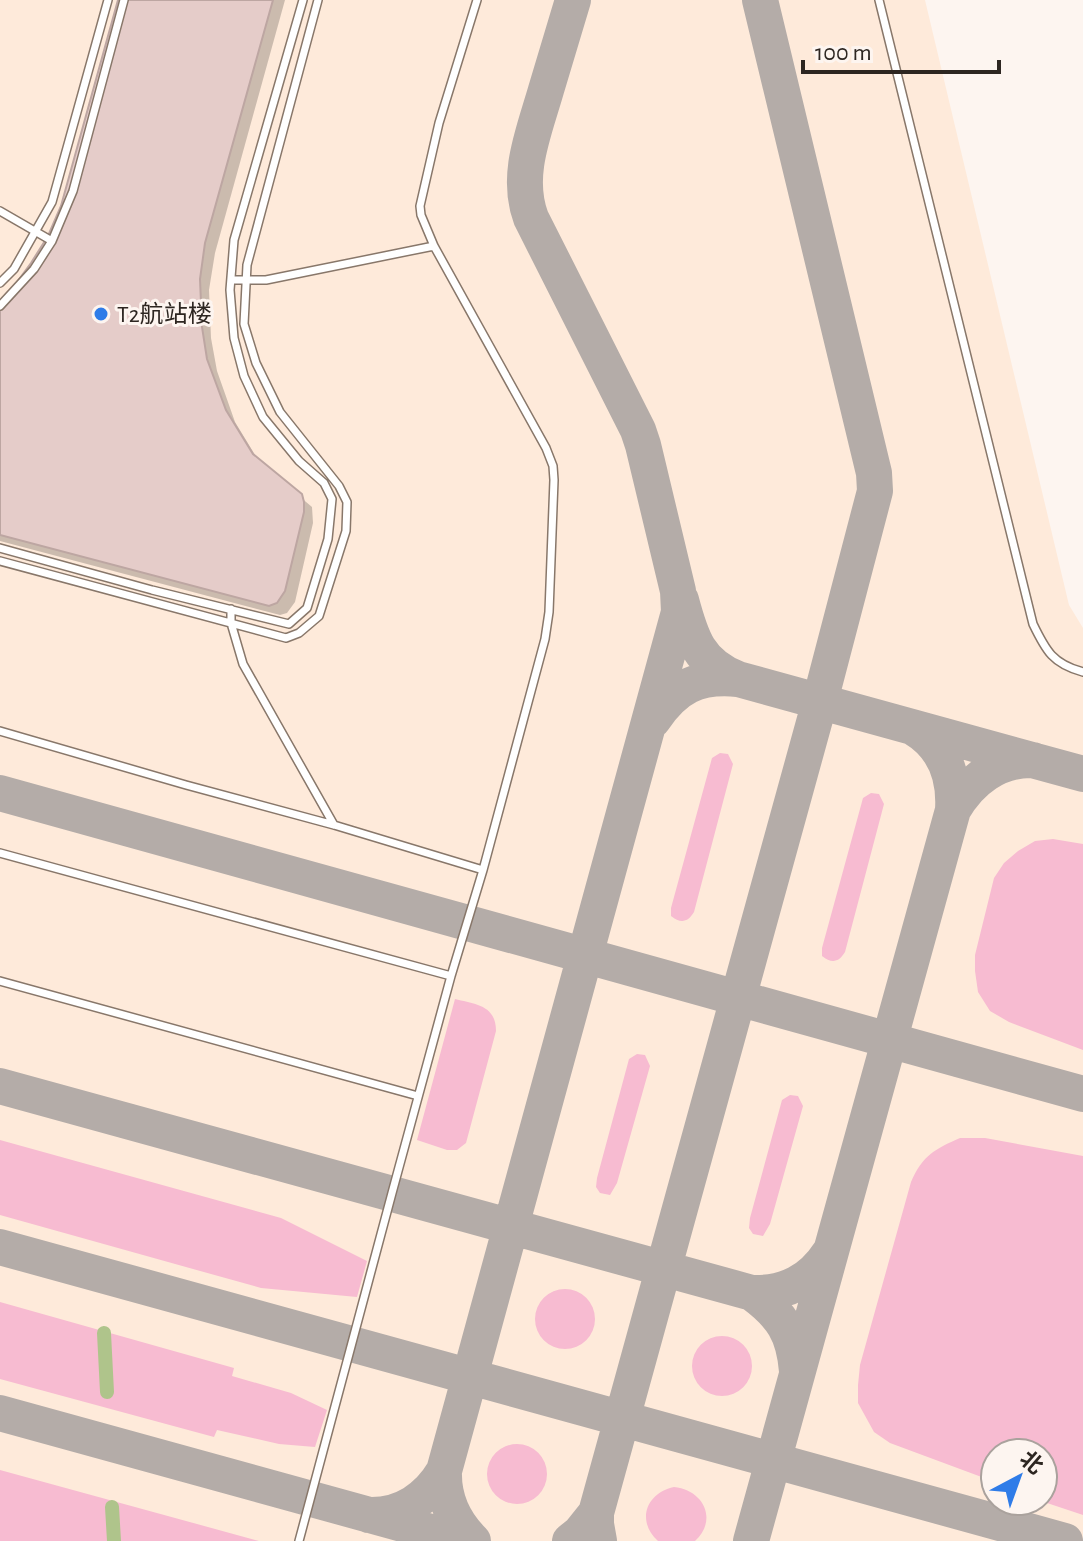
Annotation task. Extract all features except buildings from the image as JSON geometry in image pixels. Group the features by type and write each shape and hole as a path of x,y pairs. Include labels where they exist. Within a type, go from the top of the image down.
{"lane":[{"path":"0,283 14,269 52,202 108,0"},
{"path":"0,306 34,269 52,241 73,191 124,0"},
{"path":"0,548 289,624 307,608 328,539 332,499 324,483 299,461 263,417 244,376 234,338 231,280 234,240 303,0"},
{"path":"0,561 286,638 299,633 319,616 346,531 347,502 339,486 280,412 256,363 244,324 247,265 318,0"},
{"path":"299,1541 418,1096 483,870 545,639 549,612 553,466 546,448 434,246 421,215 421,195 439,123 477,0"},
{"path":"879,0 1033,624 1046,651 1066,667 1083,672"},
{"path":"0,211 52,241"},
{"path":"231,280 266,280 434,246"},
{"path":"231,609 231,623 243,664 334,825"},
{"path":"0,731 483,870"},
{"path":"0,853 451,976"},
{"path":"0,981 418,1096"}],"shaded area":[{"path":"0,0 925,0 1069,605 1083,628 1083,1541 0,1541"},
{"path":"720,753 728,754 733,764 694,912 687,920 681,921 671,916 671,908 712,758"},
{"path":"871,793 879,794 884,804 845,952 838,960 832,961 822,956 822,948 863,798"},
{"path":"1053,839 1083,844 1083,1050 1009,1022 990,1011 978,992 975,971 975,955 994,878 1004,863 1018,851 1035,841"},
{"path":"455,999 483,1007 492,1016 496,1031 466,1143 457,1150 447,1150 417,1140"},
{"path":"637,1054 645,1055 650,1066 617,1183 610,1195 600,1193 596,1187 597,1178 629,1059"},
{"path":"790,1095 798,1096 803,1106 770,1224 763,1236 753,1234 749,1228 750,1218 782,1100"},
{"path":"960,1138 985,1138 1083,1156 1083,1515 1059,1507 1059,1437 979,1437 979,1476 890,1443 874,1432 858,1403 860,1365 911,1182 920,1165 943,1146"},
{"path":"0,1140 281,1218 367,1261 357,1297 261,1288 0,1215"},
{"path":"565,1289 577,1291 586,1298 593,1307 593,1331 586,1340 577,1347 565,1349 553,1347 544,1340 537,1331 535,1319 537,1307 544,1298 553,1291"},
{"path":"0,1302 234,1368 232,1376 291,1393 327,1410 315,1447 279,1444 217,1430 214,1437 0,1379"},
{"path":"722,1336 734,1338 743,1345 750,1354 750,1378 743,1387 734,1394 722,1396 710,1394 701,1387 694,1378 692,1366 694,1354 701,1345 710,1338"},
{"path":"517,1444 528,1446 538,1453 545,1463 545,1485 538,1495 528,1502 517,1504 506,1502 496,1495 489,1485 487,1474 489,1463 496,1453 506,1446"},
{"path":"0,1470 259,1541 0,1541"},
{"path":"674,1487 693,1494 704,1507 706,1524 695,1541 658,1541 647,1525 647,1509 651,1501 664,1490"}],"waterway":[{"path":"104,1333 107,1392"},
{"path":"112,1507 114,1541"}],"taxiway":[{"path":"444,1471 679,612 678,591 638,430 531,218 527,202 528,154 573,0"},
{"path":"596,1513 875,491 874,473 760,0"},
{"path":"681,600 693,638 705,657 714,666 738,679"},
{"path":"653,720 670,699 689,686 711,679 738,679 1083,774"},
{"path":"914,728 933,744 946,763 952,786 953,810 968,789 986,773 1008,763 1033,760"},
{"path":"0,793 1083,1094"},
{"path":"751,1541 953,810"},
{"path":"0,1086 752,1293"},
{"path":"0,1247 1065,1541"},
{"path":"797,1371 793,1346 785,1326 752,1293 776,1291 797,1284 815,1271 830,1252"},
{"path":"0,1413 464,1541"},
{"path":"369,1515 381,1515 413,1504 438,1481 444,1471 445,1491 451,1509 473,1541"},
{"path":"570,1541 596,1513 599,1541"}],"place":[{"name":"T2航站楼","path":"101,314"}]}
